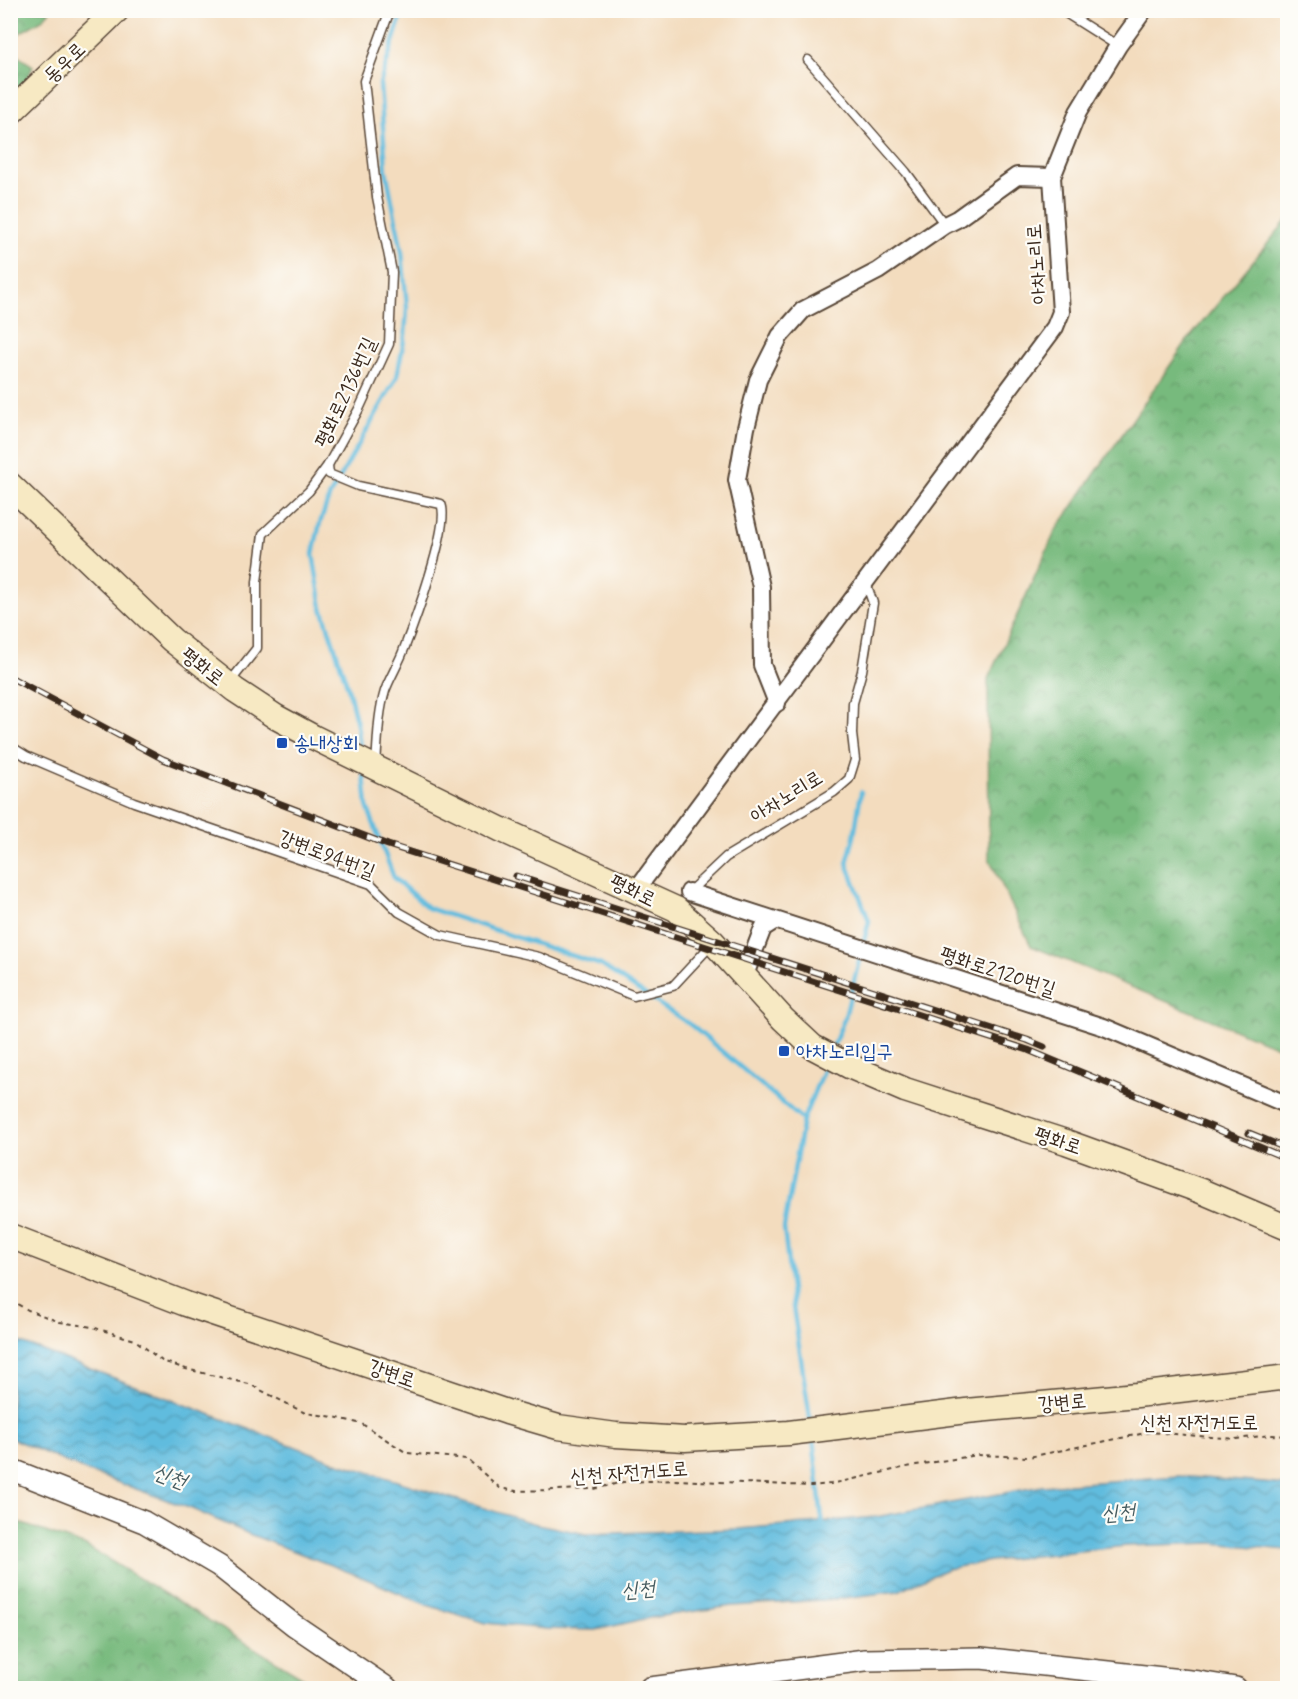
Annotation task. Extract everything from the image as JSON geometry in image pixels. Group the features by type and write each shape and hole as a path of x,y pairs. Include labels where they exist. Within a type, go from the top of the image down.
{"main road":[{"name":"동우로","path":"10,113 117,10"},
{"name":"평화로","path":"10,485 172,640 228,685 276,717 500,828 636,890 683,901 713,942 783,1019 813,1047 905,1090 1066,1142 1201,1191 1284,1228"},
{"name":"강변로","path":"10,1236 186,1304 507,1412 558,1427 616,1435 686,1439 789,1433 966,1411 1137,1395 1287,1377"}],"street":[{"name":"아차노리로","path":"636,890 1055,327 1061,312 1052,177 1078,112 1118,46 1144,10"},
{"path":"777,703 762,665 761,587 737,480 746,428 758,380 780,336 802,310 878,271 1017,176 1052,177"},
{"name":"평화로2120번길","path":"683,901 774,921 1104,1027 1287,1105"},
{"path":"745,975 764,928 774,921"},
{"path":"10,1469 144,1522 219,1566 294,1625 387,1689"},
{"path":"650,1689 866,1660 981,1659 1199,1682 1236,1689"}],"lane":[{"name":"평화로2136번길","path":"375,767 379,720 386,690 404,651 425,592 444,510 441,504 358,486 329,474 328,465 360,407 388,344 392,272 377,197 364,81 390,10"},
{"path":"1061,10 1118,46"},
{"path":"808,60 906,172 945,225"},
{"path":"228,685 256,648 257,582 263,534 309,491 328,465"},
{"name":"아차노리로","path":"683,901 726,857 834,792 849,779 855,760 852,734 854,703 862,671 873,603 866,583"},
{"name":"강변로94번길","path":"10,746 27,756 134,802 371,884 399,912 440,935 539,957 634,996 673,986 713,942"}],"path":[{"name":"신천 자전거도로","path":"10,1300 28,1310 60,1322 92,1327 135,1340 162,1361 186,1370 249,1384 305,1413 362,1424 407,1452 466,1460 500,1488 516,1491 594,1489 623,1482 676,1480 811,1486 978,1455 1029,1457 1150,1432 1236,1439 1287,1436"}],"green space":[{"path":"11,10 50,11 42,20 11,38"},
{"path":"11,51 33,66 27,80 11,97"},
{"path":"1287,220 1287,1051 1031,946 989,858 988,679 1056,530 1187,341"},
{"path":"11,1520 86,1546 320,1688 11,1688"}],"water":[{"name":"신천","path":"11,1339 336,1462 532,1523 586,1534 739,1529 876,1517 1042,1486 1179,1476 1287,1485 1287,1550 1212,1543 1126,1546 990,1561 947,1569 898,1591 836,1599 732,1606 648,1618 596,1630 547,1629 486,1623 427,1605 192,1509 86,1471 11,1438"}],"waterway":[{"path":"360,746 348,688 322,608 313,554 320,523 330,495 397,377 405,335 407,308 402,252 386,170 380,84 403,10"},
{"path":"364,775 367,806 394,878 428,908 601,965 692,1026 803,1120 784,1228 793,1307 811,1424"},
{"path":"861,792 854,837 847,863 869,921 863,945"},
{"path":"834,1044 845,1017 861,953"},
{"path":"803,1120 824,1068"},
{"path":"813,1438 823,1528"}],"railway":[{"path":"10,677 163,759 388,845 1028,1050 1288,1159"},
{"path":"516,876 1044,1047"},
{"path":"1249,1133 1288,1149"}],"place":[{"name":"송내상회","path":"282,743"},
{"name":"아차노리입구","path":"784,1051"}]}
